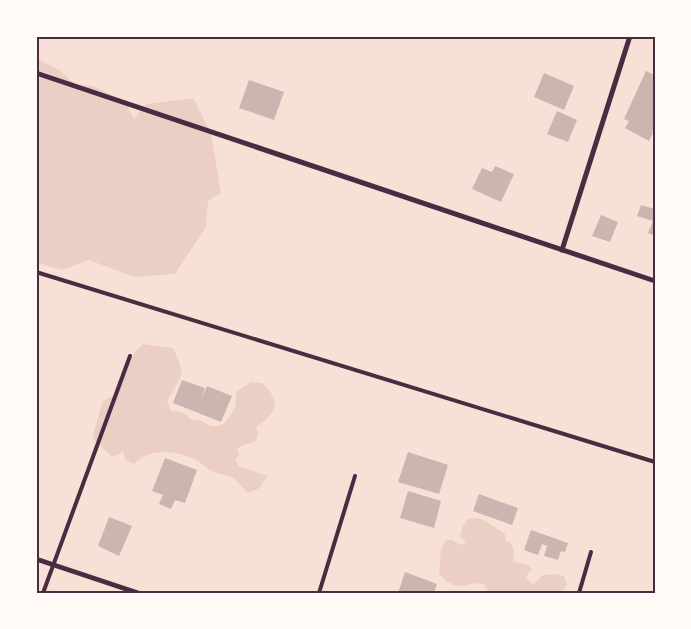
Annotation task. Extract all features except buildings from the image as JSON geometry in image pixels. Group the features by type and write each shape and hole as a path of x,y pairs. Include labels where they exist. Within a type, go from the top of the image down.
{"street":[{"path":"562,250 630,36"},
{"path":"36,73 655,281"},
{"path":"36,559 138,593"}],"lane":[{"path":"36,272 655,462"},
{"path":"43,593 52,564 130,356"},
{"path":"319,593 355,476"},
{"path":"579,593 591,552"}],"shaded area":[{"path":"36,58 61,71 75,85 93,86 125,101 134,119 146,104 193,98 211,133 221,193 208,201 206,227 175,274 134,277 89,260 62,270 40,264 36,255"},
{"path":"143,344 173,348 179,361 182,375 167,401 171,411 188,415 189,419 200,420 211,426 224,424 235,408 236,392 251,382 262,383 273,396 275,406 269,416 256,427 258,434 256,441 237,449 240,454 235,459 239,466 267,476 260,488 248,493 233,478 214,472 191,458 174,453 165,452 149,455 134,464 126,461 123,452 112,457 95,441 93,435 102,403 116,395 120,390 117,384 136,351"},
{"path":"478,518 505,534 506,541 510,542 514,550 513,562 527,564 532,570 526,578 531,583 534,584 543,575 556,574 564,576 567,584 561,593 489,593 484,584 456,585 448,582 439,574 441,549 446,540 452,540 460,545 466,543 460,536 462,528 468,519"}]}
